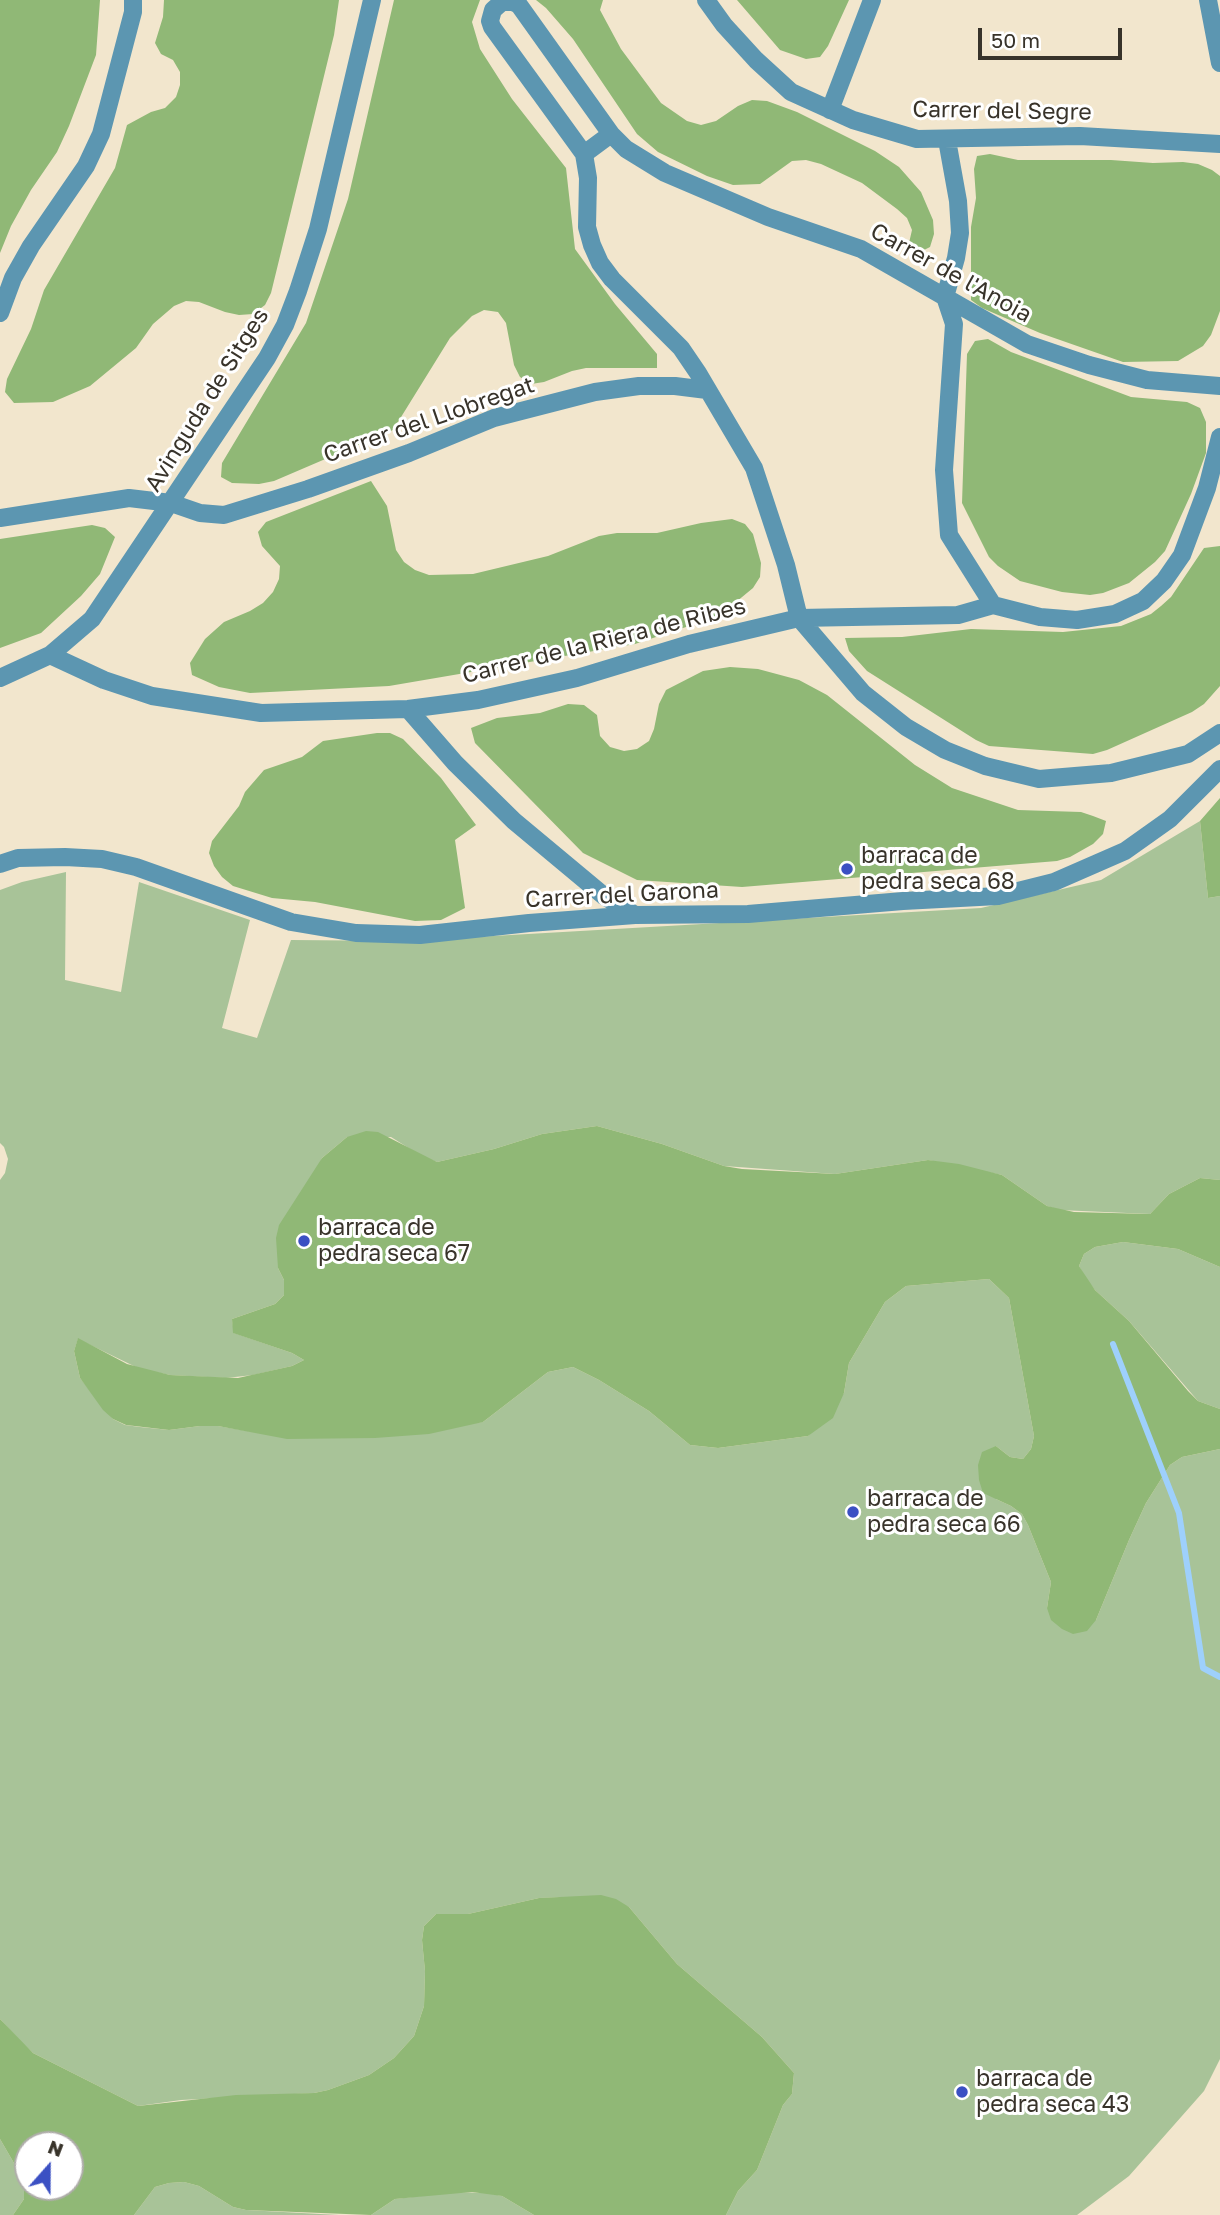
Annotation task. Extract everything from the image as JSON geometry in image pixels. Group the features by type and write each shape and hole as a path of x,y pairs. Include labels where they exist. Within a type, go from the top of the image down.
{"street":[{"path":"0,313 13,278 31,246 86,166 101,134 133,12 133,0"},
{"name":"Avinguda de Sitges","path":"0,678 50,655 92,619 267,358 294,302 318,229 372,0"},
{"name":"Carrer del Segre","path":"706,0 724,25 756,60 791,92 830,110 917,139 1080,136 1220,144"},
{"path":"830,110 872,0"},
{"path":"1208,0 1220,63"},
{"name":"Carrer de l'Anoia","path":"584,154 492,27 491,15 497,5 507,1 519,5 611,134 626,149 665,173 768,217 861,249 1027,344 1089,365 1147,380 1220,386"},
{"path":"611,134 584,154 588,178 587,228 600,263 612,279 681,348 707,390 754,468 786,565 799,618 863,693 906,727 945,750 985,766 1039,779 1111,774 1188,754 1220,733"},
{"path":"947,139 948,159 958,201 960,233 945,297 954,324 944,470 949,535 993,605 1040,617 1077,620 1115,614 1143,601 1164,581 1182,555 1207,488 1220,437"},
{"name":"Carrer del Llobregat","path":"0,517 129,498 172,503 200,513 224,515 409,453 494,418 596,391 639,386 675,386 707,390"},
{"name":"Carrer de la Riera de Ribes","path":"50,655 104,680 152,696 261,713 408,709 478,700 578,678 689,644 799,618 958,615 993,605"},
{"path":"408,709 455,763 514,821 604,896 635,915"},
{"name":"Carrer del Garona","path":"0,864 18,858 102,859 136,867 291,922 356,933 420,935 635,915 748,914 998,896 1054,882 1125,852 1170,819 1220,769"}],"green space":[{"path":"0,0 100,0 96,55 69,126 57,152 11,226 0,253"},
{"path":"164,0 339,0 334,35 271,293 265,305 253,314 225,312 199,302 186,301 174,306 153,324 136,348 90,386 53,402 14,403 5,392 7,379 31,329 44,290 115,168 127,125 165,108 176,97 180,72 173,60 161,54 155,43 163,17"},
{"path":"394,0 480,0 472,22 480,49 512,99 566,168 575,249 615,304 657,354 657,368 586,368 531,384 520,377 514,365 506,323 498,312 484,310 472,316 450,338 393,430 274,481 259,484 232,483 221,477 222,463 306,323 348,199"},
{"path":"536,0 603,0 600,10 621,49 661,103 687,121 701,125 716,121 752,100 767,101 797,112 875,151 899,167 921,192 933,220 934,234 930,247 918,253 909,243 912,230 907,218 862,183 821,164 806,160 792,161 760,184 733,185 707,176 658,152 637,134 573,39"},
{"path":"737,0 849,0 828,46 820,57 806,59 780,50"},
{"path":"990,154 1018,160 1183,162 1198,164 1220,176 1220,311 1211,335 1203,346 1178,361 1123,362 1040,333 982,308 971,300 971,227 976,198 974,169 977,156"},
{"path":"988,339 1011,352 1131,397 1187,402 1200,408 1206,422 1206,453 1191,494 1165,551 1129,583 1090,595 1062,592 1020,581 989,557 962,503 967,354 975,341"},
{"path":"371,481 387,506 396,550 404,562 429,575 473,574 548,556 599,536 657,533 732,519 745,524 753,534 761,563 760,577 753,588 719,616 635,644 389,686 250,693 219,687 192,675 190,663 205,639 224,622 263,603 273,592 279,579 280,566 262,546 258,532 266,522"},
{"path":"92,525 105,528 115,537 100,574 81,596 41,633 0,648 0,539"},
{"path":"1220,546 1220,686 1204,704 1192,712 1093,754 989,746 976,740 867,671 849,651 845,638 902,637 971,629 1063,632 1121,626 1151,614 1161,606 1171,597 1204,548"},
{"path":"730,667 758,669 799,680 827,695 915,765 952,788 1018,810 1081,812 1106,821 1103,834 1093,844 1057,861 742,887 637,880 583,853 475,743 471,728 497,718 540,713 568,704 584,705 597,715 600,736 610,747 624,751 637,749 649,741 659,704 666,690 703,671"},
{"path":"390,733 403,739 441,778 476,825 455,840 465,908 441,920 415,921 315,902 272,898 233,886 222,877 209,853 212,841 239,806 245,792 264,770 302,757 323,741"},
{"path":"1220,798 1220,896 1208,898 1200,821"},
{"path":"1200,821 1208,898 1220,896 1220,1180 1200,1178 1169,1194 1150,1214 1059,1210 1047,1206 1002,1175 928,1160 835,1174 724,1166 662,1144 597,1126 542,1134 494,1149 437,1162 423,1157 391,1137 347,1137 322,1158 278,1268 284,1280 284,1295 275,1304 232,1319 234,1333 292,1353 304,1360 292,1366 253,1375 226,1378 170,1375 140,1369 78,1339 74,1351 80,1378 113,1419 125,1425 169,1430 218,1426 260,1433 483,1422 548,1372 573,1367 649,1411 690,1445 718,1448 808,1436 844,1393 849,1363 885,1302 906,1286 989,1279 1009,1298 1034,1436 1031,1449 1023,1459 1010,1457 996,1446 996,1499 1022,1514 1028,1525 1051,1582 1047,1608 1096,1620 1146,1503 1170,1465 1182,1457 1220,1449 1220,2059 1204,2091 1129,2176 1077,2215 726,2215 738,2191 757,2170 783,2105 792,2094 794,2073 762,2037 677,1964 629,1907 568,1897 539,1898 468,1914 436,1914 424,1926 424,2006 414,2036 394,2058 369,2075 328,2090 181,2100 138,2106 33,2053 21,2042 0,2019 0,1180 5,1173 8,1159 0,1143 0,890 66,872 65,980 121,992 139,882 250,920 222,1028 257,1038 291,940 406,941 981,908 1101,880"},
{"path":"597,1126 662,1144 724,1166 742,1169 835,1174 928,1160 959,1164 1002,1175 1047,1206 1074,1212 1150,1214 1169,1194 1200,1178 1220,1180 1220,1267 1178,1249 1123,1242 1095,1247 1084,1254 1079,1266 1095,1290 1129,1321 1188,1391 1198,1401 1220,1409 1220,1449 1182,1457 1170,1465 1146,1503 1096,1620 1087,1631 1073,1634 1051,1620 1047,1608 1051,1582 1028,1525 1022,1514 1011,1506 983,1493 979,1480 978,1465 982,1452 996,1446 1010,1457 1023,1459 1031,1449 1034,1436 1009,1298 989,1279 906,1286 885,1302 849,1363 844,1393 833,1418 808,1436 718,1448 690,1445 649,1411 573,1367 548,1372 483,1422 429,1434 375,1438 287,1439 218,1426 169,1430 126,1425 103,1410 80,1378 74,1351 78,1338 127,1364 170,1375 238,1378 292,1366 304,1360 292,1353 233,1333 232,1319 275,1304 284,1295 284,1280 278,1268 276,1238 279,1225 322,1158 347,1137 366,1131 378,1132 437,1162 494,1149 542,1134"},
{"path":"1123,1242 1178,1249 1220,1267 1220,1409 1198,1401 1129,1321 1086,1279 1079,1266 1084,1254 1095,1247"},
{"path":"601,1895 616,1899 629,1907 677,1964 762,2037 794,2073 792,2094 783,2105 757,2170 738,2191 726,2215 534,2215 502,2196 472,2192 395,2199 371,2215 246,2210 233,2207 199,2186 184,2182 155,2187 134,2215 13,2215 23,2201 84,2201 84,2131 14,2131 14,2163 0,2139 0,2019 33,2053 138,2106 236,2095 314,2093 328,2090 369,2075 394,2058 414,2036 424,2006 424,1926 436,1914 468,1914 539,1898"},
{"path":"0,2139 14,2163 14,2201 23,2201 13,2215 0,2215"},
{"path":"184,2182 199,2186 233,2207 246,2210 339,2215 134,2215 155,2187"},
{"path":"455,2192 502,2196 534,2215 371,2215 395,2199"}],"waterway":[{"path":"1113,1344 1179,1513 1203,1668 1220,1677"}],"place":[{"name":"barraca de pedra seca 68","path":"847,869"},
{"name":"barraca de pedra seca 67","path":"304,1241"},
{"name":"barraca de pedra seca 66","path":"853,1512"},
{"name":"barraca de pedra seca 43","path":"962,2092"}]}
